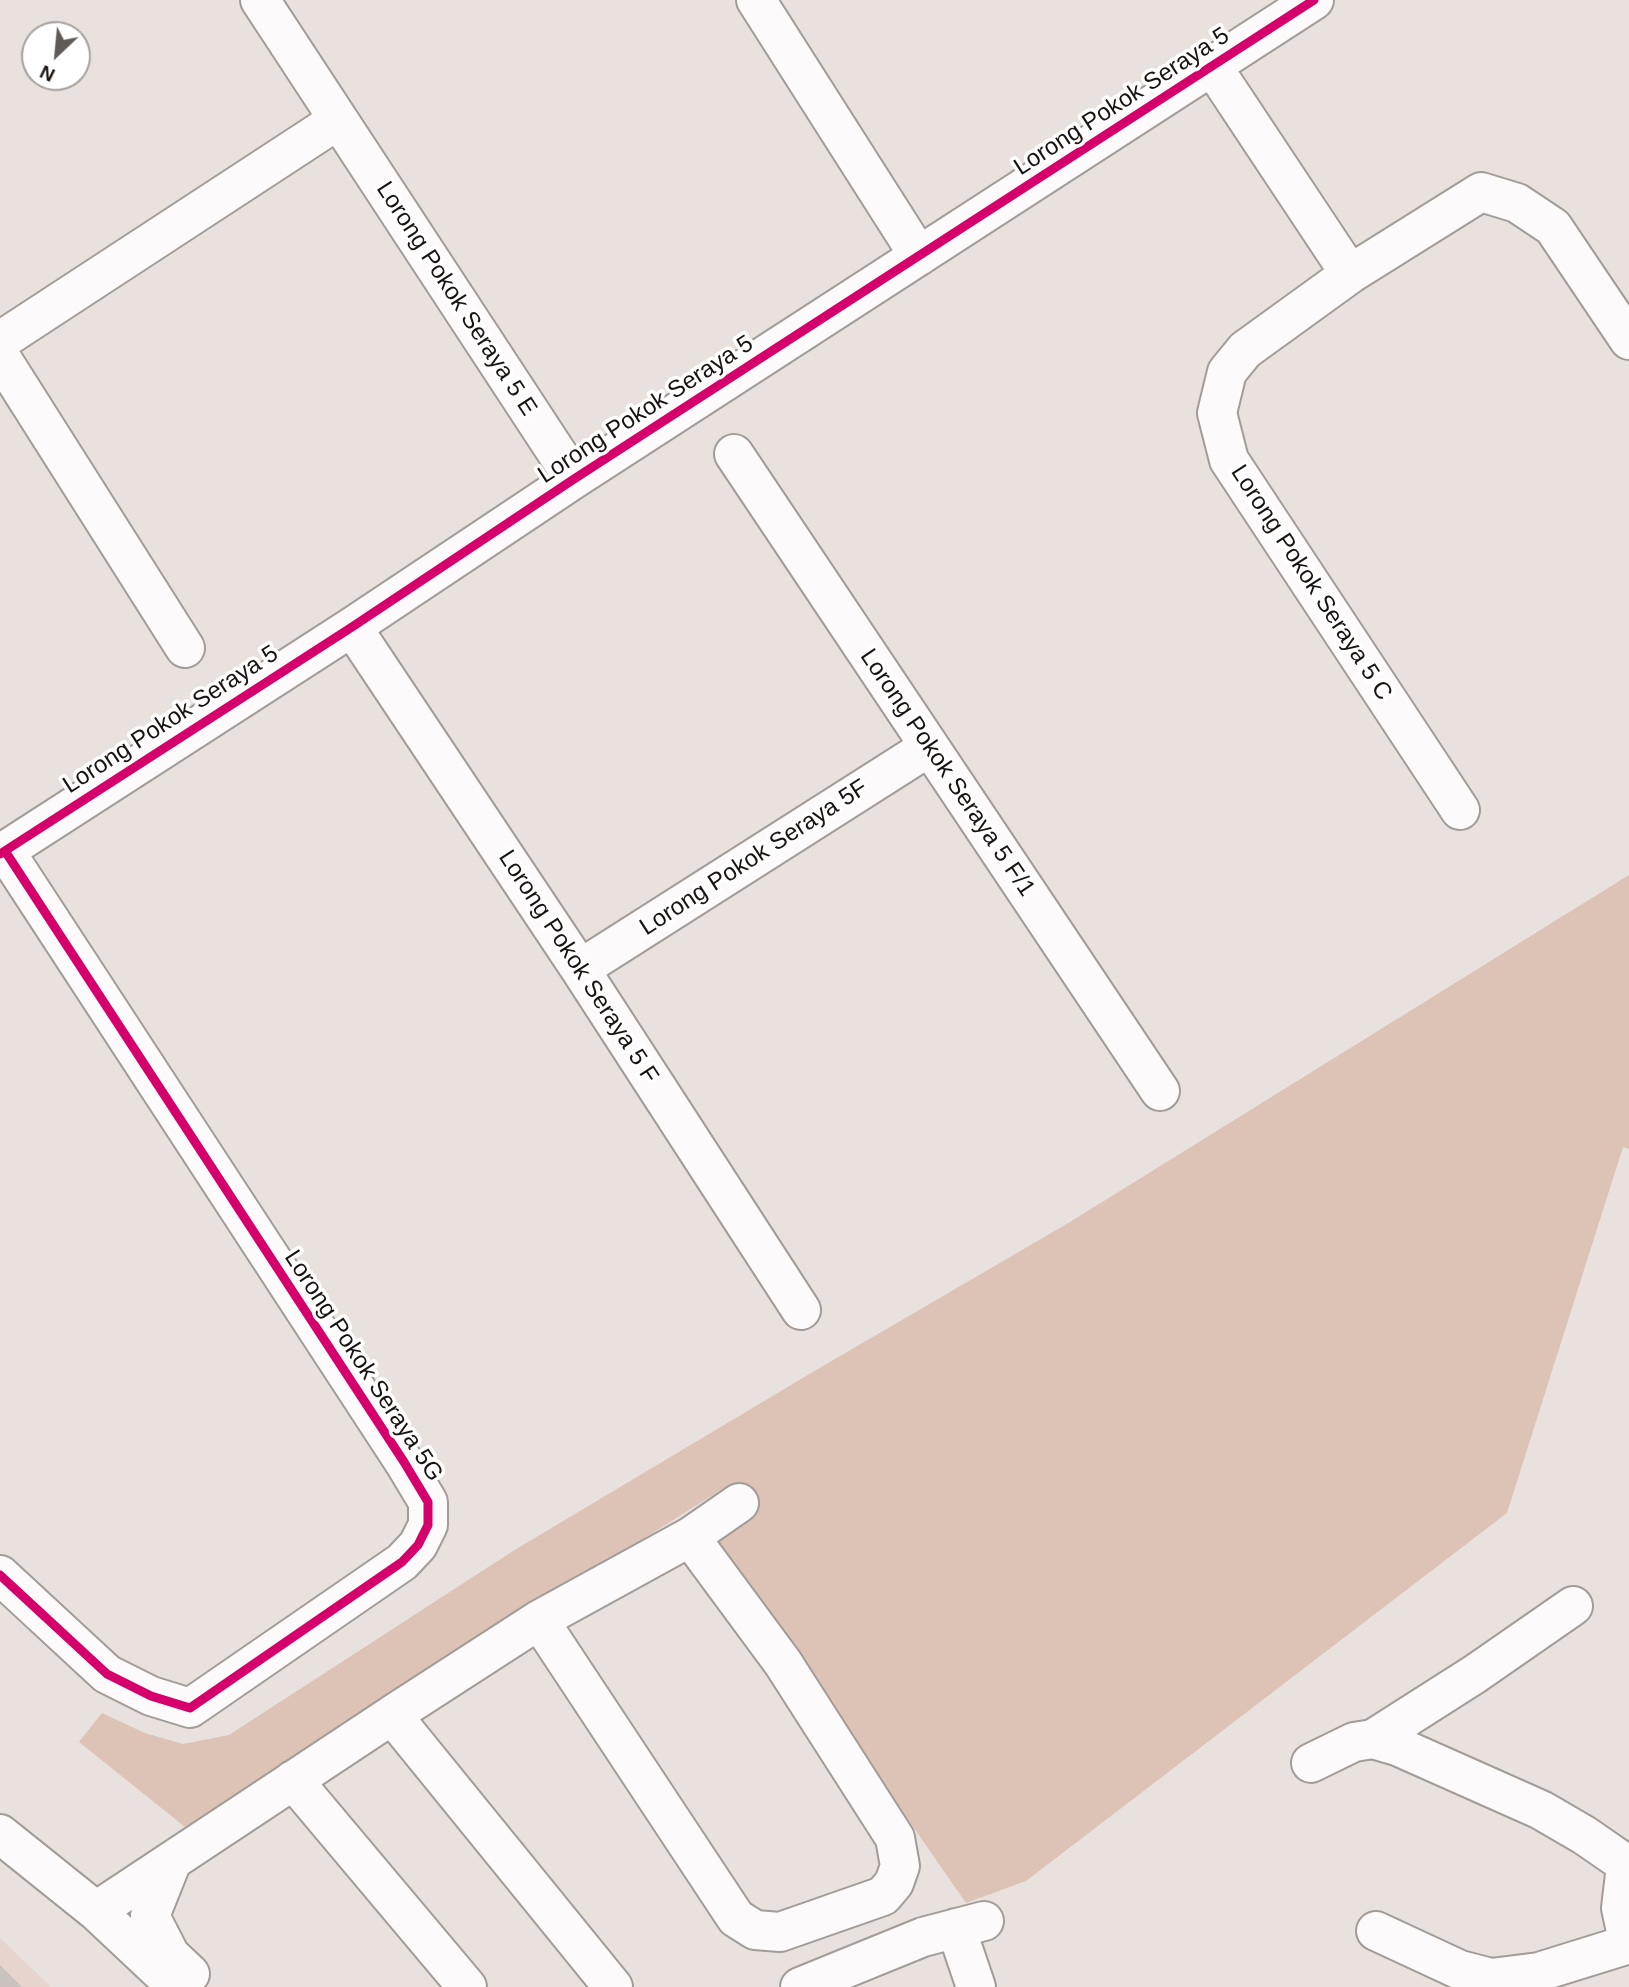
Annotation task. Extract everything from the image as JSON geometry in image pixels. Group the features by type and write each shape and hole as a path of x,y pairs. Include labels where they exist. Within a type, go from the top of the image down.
{"street":[{"name":"Lorong Pokok Seraya 5 E","path":"260,0 574,479"},
{"path":"756,0 919,256"},
{"name":"Lorong Pokok Seraya 5","path":"2,853 1314,0"},
{"path":"1212,66 1350,274"},
{"path":"0,341 338,120"},
{"name":"Lorong Pokok Seraya 5 C","path":"1460,810 1229,460 1217,413 1227,372 1245,350 1350,274 1481,192 1517,203 1553,227 1629,340"},
{"path":"0,356 185,648"},
{"name":"Lorong Pokok Seraya 5 F/1","path":"734,454 1160,1091"},
{"name":"Lorong Pokok Seraya 5 F","path":"352,627 580,969 801,1310"},
{"name":"Lorong Pokok Seraya 5F","path":"580,969 929,747"},
{"name":"Lorong Pokok Seraya 5G","path":"0,1575 107,1674 151,1696 190,1708 402,1562 418,1545 428,1524 428,1502 404,1462 2,853"},
{"path":"96,1911 539,1620 690,1537 739,1503"},
{"path":"539,1620 736,1918 755,1930 780,1932 883,1896 894,1883 900,1866 895,1838 783,1663 690,1537"},
{"path":"1311,1763 1354,1742 1373,1739 1475,1674 1573,1606"},
{"path":"392,1715 612,1987"},
{"path":"1373,1739 1397,1746 1541,1810 1584,1835 1628,1866 1621,1908 1629,1945 1539,1972 1491,1978 1460,1970 1376,1931"},
{"path":"293,1780 467,1987"},
{"path":"0,1834 96,1911 177,1987"},
{"path":"172,1861 150,1916 170,1955 203,1987"},
{"path":"800,1987 923,1937 970,1925 976,1987"}],"shaded area":[{"path":"1629,875 1629,1149 1623,1147 1507,1513 1026,1881 966,1903 723,1553 719,1545 737,1485 724,1488 185,1827 79,1742 102,1713 145,1733 183,1744 229,1735 513,1551 1070,1222"},
{"path":"0,1938 51,1987 0,1987"}],"building":[{"path":"0,1965 22,1987 0,1987"}],"cycle path":[{"path":"0,854 1314,0"},
{"path":"0,1575 107,1674 151,1696 190,1708 402,1562 418,1545 428,1525 428,1502 404,1462 5,851"}]}
